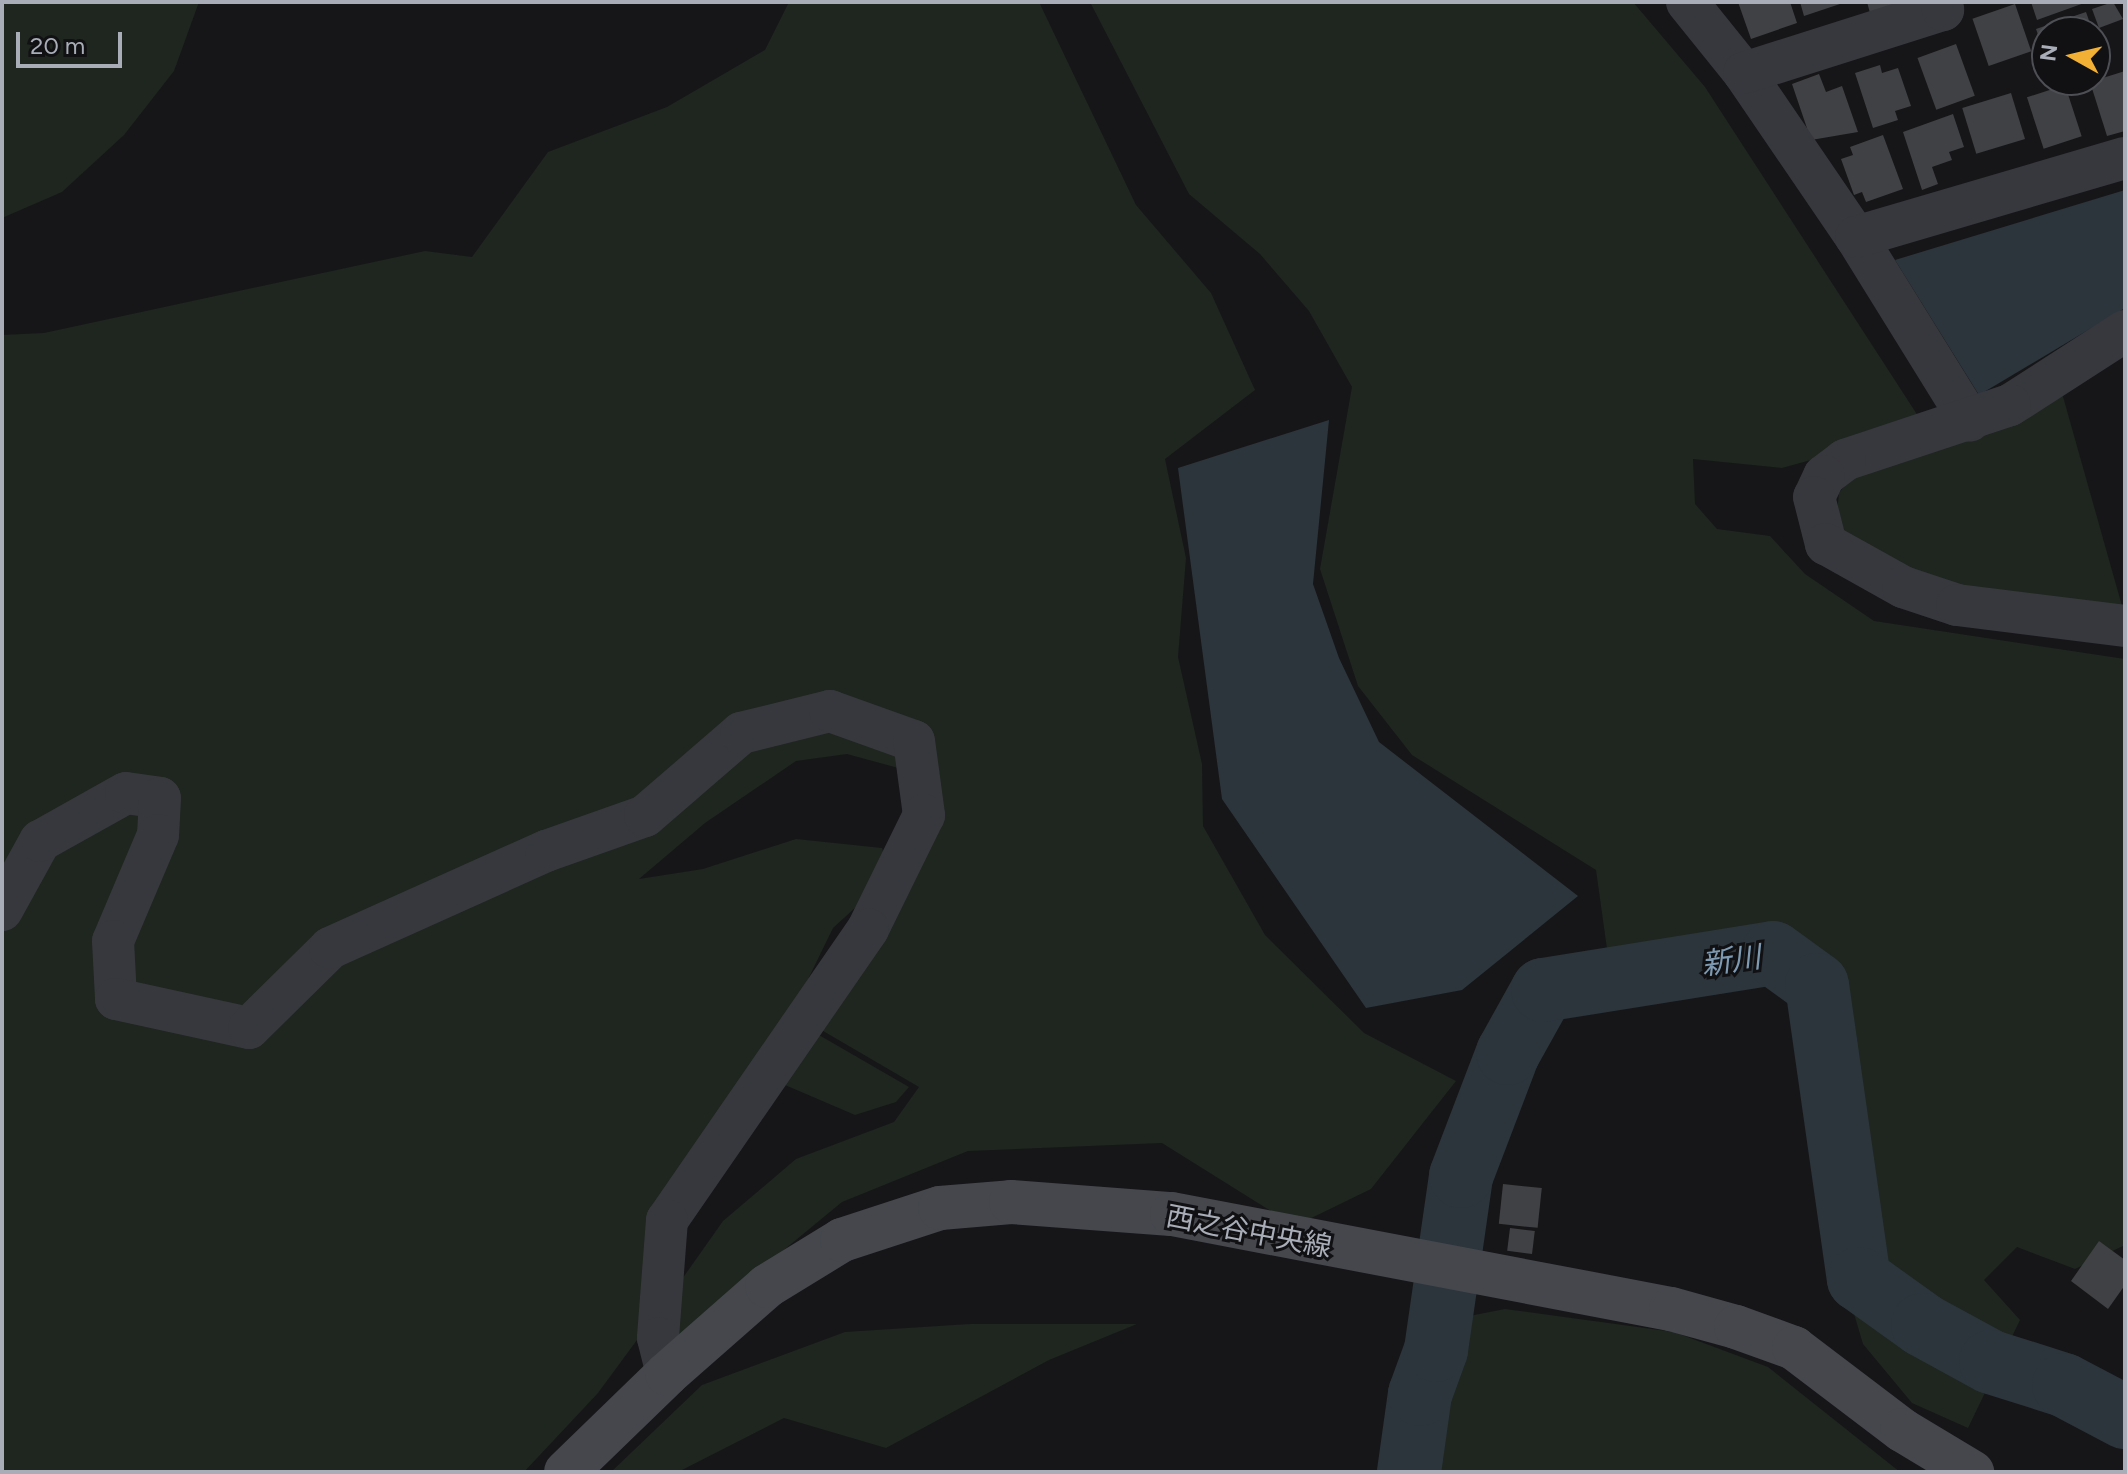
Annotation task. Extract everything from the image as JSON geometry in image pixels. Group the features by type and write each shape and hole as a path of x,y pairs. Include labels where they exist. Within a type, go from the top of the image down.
{"street":[{"path":"1687,2 1744,73 1856,237 1970,421"},
{"path":"1744,73 1943,10 1941,2"},
{"path":"1856,237 2125,158"},
{"path":"2125,331 2010,405 1970,421 1845,460 1824,476 1814,497 1826,544 1903,587 1957,605 2125,626"},
{"path":"2,910 40,841 126,793 160,798 158,835 113,941 116,999 249,1028 330,948 546,851 645,816 741,733 830,711 914,741 924,815 868,929 667,1220 658,1338 667,1374"},
{"name":"西之谷中央線","path":"566,1472 667,1374 767,1286 842,1240 940,1208 1011,1202 1172,1214 1472,1274 1671,1309 1794,1348 1902,1430 1972,1472"}],"shaded area":[{"path":"2,2 199,2 174,71 124,135 62,192 2,218"},
{"path":"789,2 1039,2 1136,205 1211,293 1255,390 1165,459 1186,558 1178,657 1202,764 1203,826 1265,935 1364,1033 1456,1081 1371,1189 1295,1226 1162,1143 968,1151 842,1202 739,1287 678,1356 663,1306 723,1221 796,1159 894,1122 919,1087 818,1028 876,944 941,825 924,775 847,754 796,761 705,823 639,879 703,869 796,839 882,848 891,875 833,928 793,1010 793,1055 741,1150 643,1275 637,1340 598,1393 524,1472 2,1472 2,335 44,333 425,251 472,257 548,152 667,107 765,50"},
{"path":"1090,2 1633,2 1705,87 1920,419 1890,438 1782,468 1693,459 1695,504 1717,529 1770,536 1805,574 1874,621 2125,659 2125,1245 2075,1269 2017,1247 1984,1280 2020,1320 1968,1428 1912,1403 1863,1344 1825,1216 1804,1067 1787,991 1704,968 1671,998 1614,999 1596,870 1412,755 1358,686 1320,569 1352,387 1309,311 1260,254 1189,194"},
{"path":"2125,190 2125,308 1979,395 1895,260"},
{"path":"2062,393 2124,613 1927,579 1848,540 1837,513 1839,493 1851,477"},
{"path":"1329,420 1313,584 1339,658 1379,742 1578,896 1462,990 1366,1008 1222,799 1178,468"},
{"path":"812,1031 909,1087 896,1102 855,1115 785,1085"},
{"path":"1505,1309 1674,1332 1768,1367 1900,1472 1431,1472 1429,1447 1445,1363 1464,1317"},
{"path":"970,1324 1137,1324 1049,1360 886,1448 784,1418 678,1472 611,1472 702,1385 845,1332"}],"building":[{"path":"1738,2 1790,2 1797,23 1751,39"},
{"path":"1800,2 1842,2 1843,3 1804,16"},
{"path":"1867,2 1901,2 1870,13"},
{"path":"2031,2 2087,2 2048,16 2036,16"},
{"path":"2113,2 2123,19 2111,24 2111,16 2095,16 2092,9"},
{"path":"2015,4 2031,51 1989,66 1972,19"},
{"path":"1956,44 1975,96 1936,110 1917,58"},
{"path":"1880,65 1882,73 1898,68 1911,106 1895,111 1898,120 1873,128 1855,73"},
{"path":"2125,71 2125,131 2107,136 2094,96 2111,96 2111,75"},
{"path":"1819,74 1826,92 1842,86 1858,132 1811,140 1792,84"},
{"path":"2011,93 2025,139 1976,154 1962,108"},
{"path":"2069,96 2082,136 2044,149 2027,97"},
{"path":"1953,114 1964,147 1949,152 1952,160 1932,167 1938,184 1922,190 1903,132"},
{"path":"1883,135 1903,189 1866,202 1862,192 1854,195 1841,159 1853,155 1850,147"},
{"path":"1503,1184 1542,1188 1538,1228 1499,1224"},
{"path":"1510,1228 1535,1231 1532,1254 1507,1251"},
{"path":"2099,1241 2125,1260 2125,1285 2108,1309 2071,1281"}],"waterway":[{"name":"新川","path":"1409,1472 1420,1394 1436,1350 1461,1176 1508,1053 1543,990 1773,953 1817,985 1859,1279 1923,1325 1991,1362 2064,1385 2125,1417"}]}
